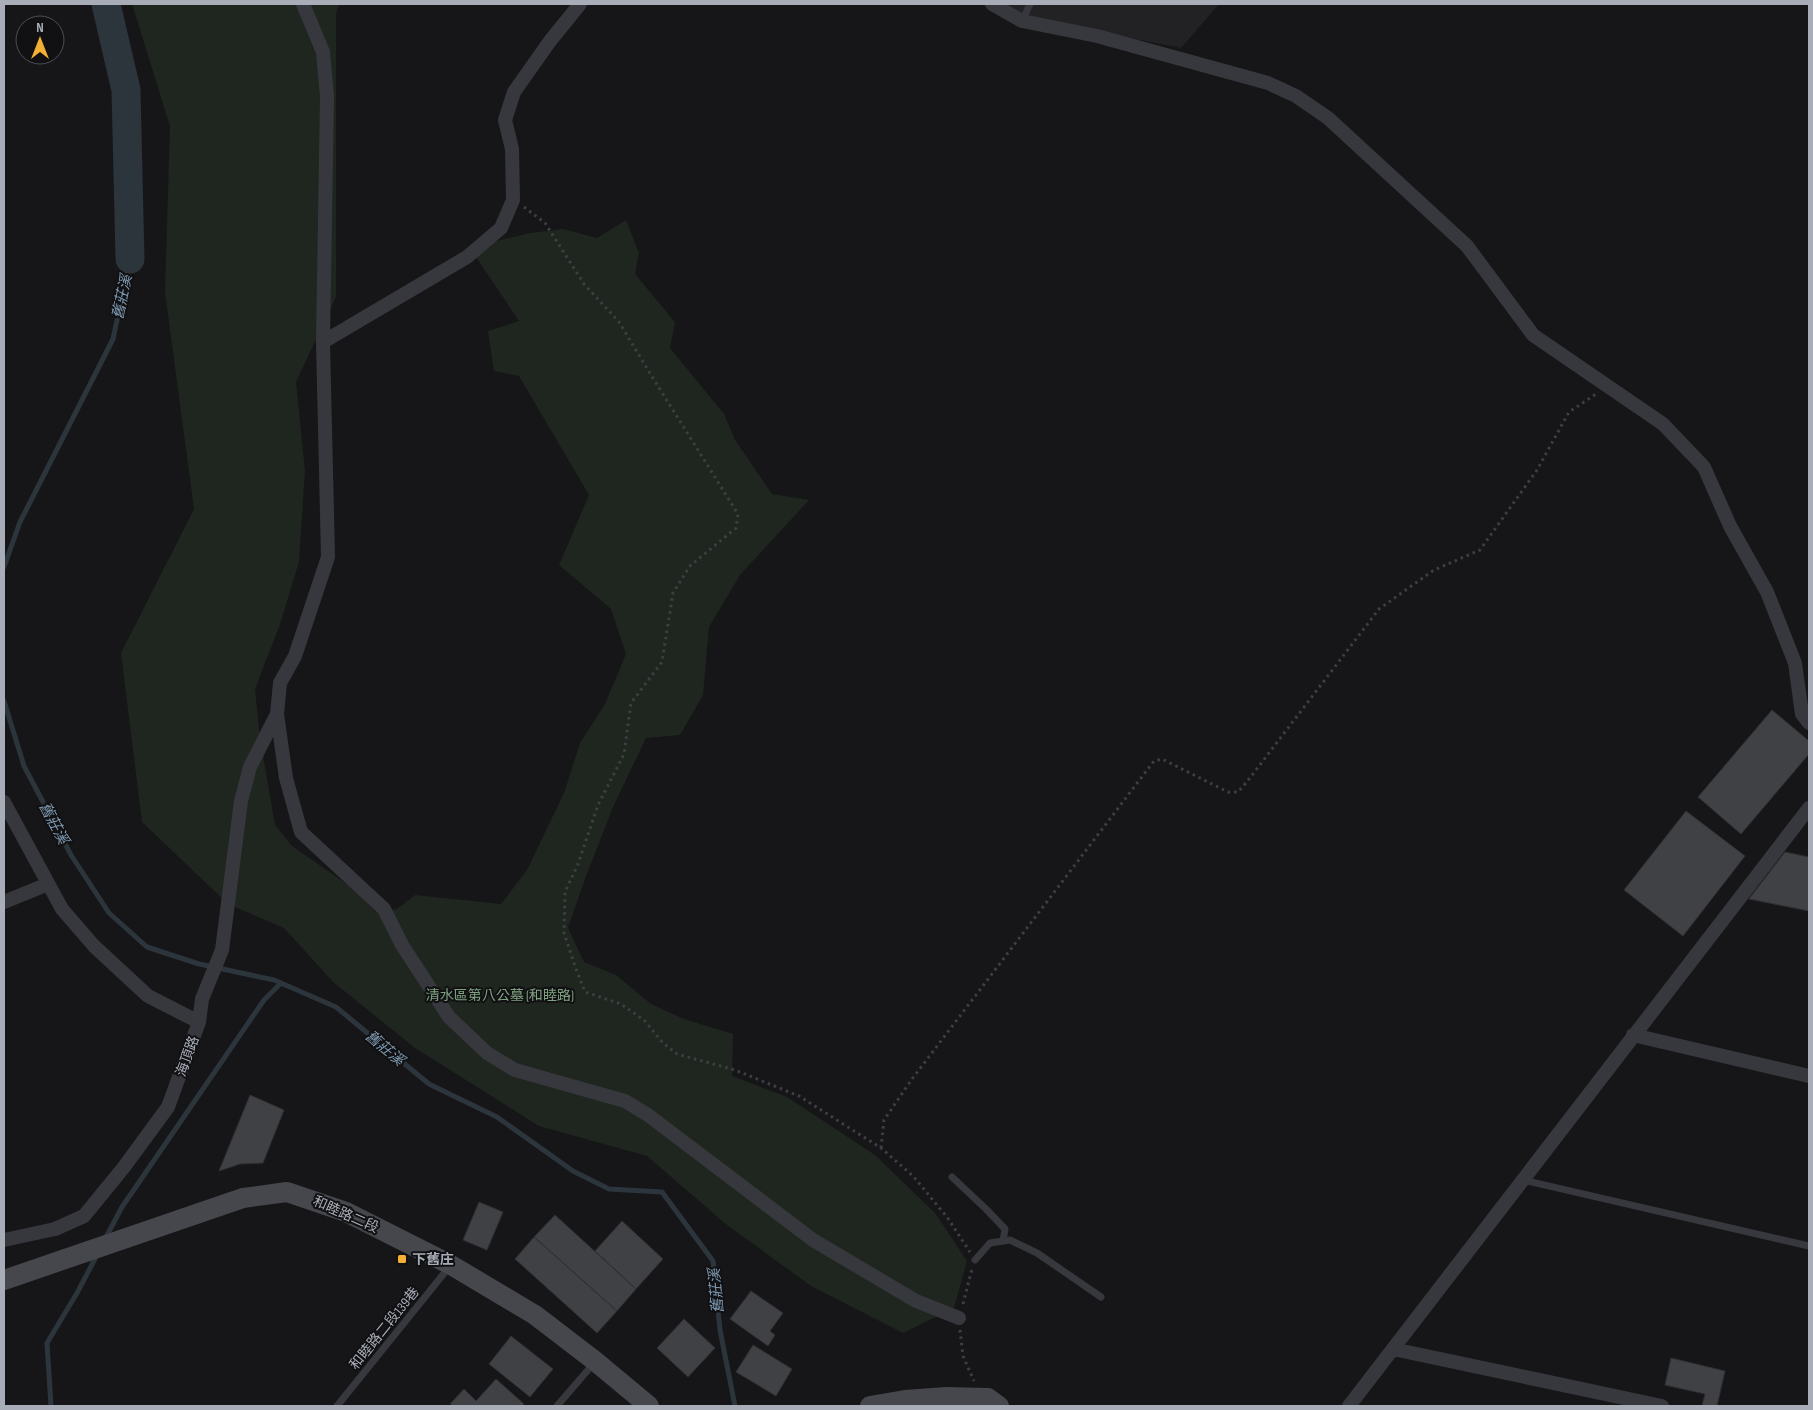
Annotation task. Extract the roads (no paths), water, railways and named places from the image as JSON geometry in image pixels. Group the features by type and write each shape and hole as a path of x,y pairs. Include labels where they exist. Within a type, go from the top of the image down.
{"street":[{"path":"302,4 323,52 326,96 323,342 328,557 295,656 280,683 277,714 286,778 301,832 384,909 402,945 449,1017 487,1053 515,1070 625,1101 648,1115 813,1240 916,1301 959,1318"},
{"path":"323,342 468,257 501,228 513,200 512,149 505,120 514,92 550,41 580,4"},
{"path":"992,4 1022,21 1097,36 1268,83 1296,96 1328,118 1467,246 1533,335 1663,424 1704,467 1730,526 1767,592 1795,663 1802,714 1809,724"},
{"path":"198,1022 202,999 222,950 240,802 250,767 277,714"},
{"name":"海頂路","path":"4,802 62,909 87,938 148,996 198,1022 168,1107 124,1167 84,1216 55,1229 4,1240"},
{"path":"1349,1406 1809,808"},
{"path":"4,902 48,884"},
{"path":"1633,1035 1809,1076"},
{"name":"和睦路二段","path":"4,1280 243,1198 288,1192 346,1212 451,1265 535,1315 649,1406"},
{"path":"1394,1349 1662,1406"},
{"path":"870,1406 906,1400 947,1397 994,1402"}],"lane":[{"path":"1022,21 1030,4"},
{"path":"952,1177 1005,1230 1003,1241"},
{"path":"1523,1180 1809,1246"},
{"path":"975,1260 990,1243 1010,1240 1037,1253 1101,1297"},
{"name":"和睦路二段139巷","path":"337,1406 451,1265"},
{"path":"557,1406 595,1361"}],"waterway":[{"name":"舊莊溪","path":"106,4 126,90 130,259"},
{"name":"舊莊溪","path":"4,567 20,522 113,339 130,259"},
{"name":"舊莊溪","path":"4,701 24,766 71,855 109,913 147,947 199,964 274,980 336,1007 429,1084 497,1117 573,1171 609,1189 662,1192 713,1261 720,1330 735,1406"},
{"path":"105,1239 122,1207 264,1000 281,983"},
{"path":"51,1406 47,1343 97,1255"}],"place":[{"name":"下舊庄","path":"402,1259"}],"park label":[{"name":"清水區第八公墓 (和睦路)","path":"500,995"}]}
